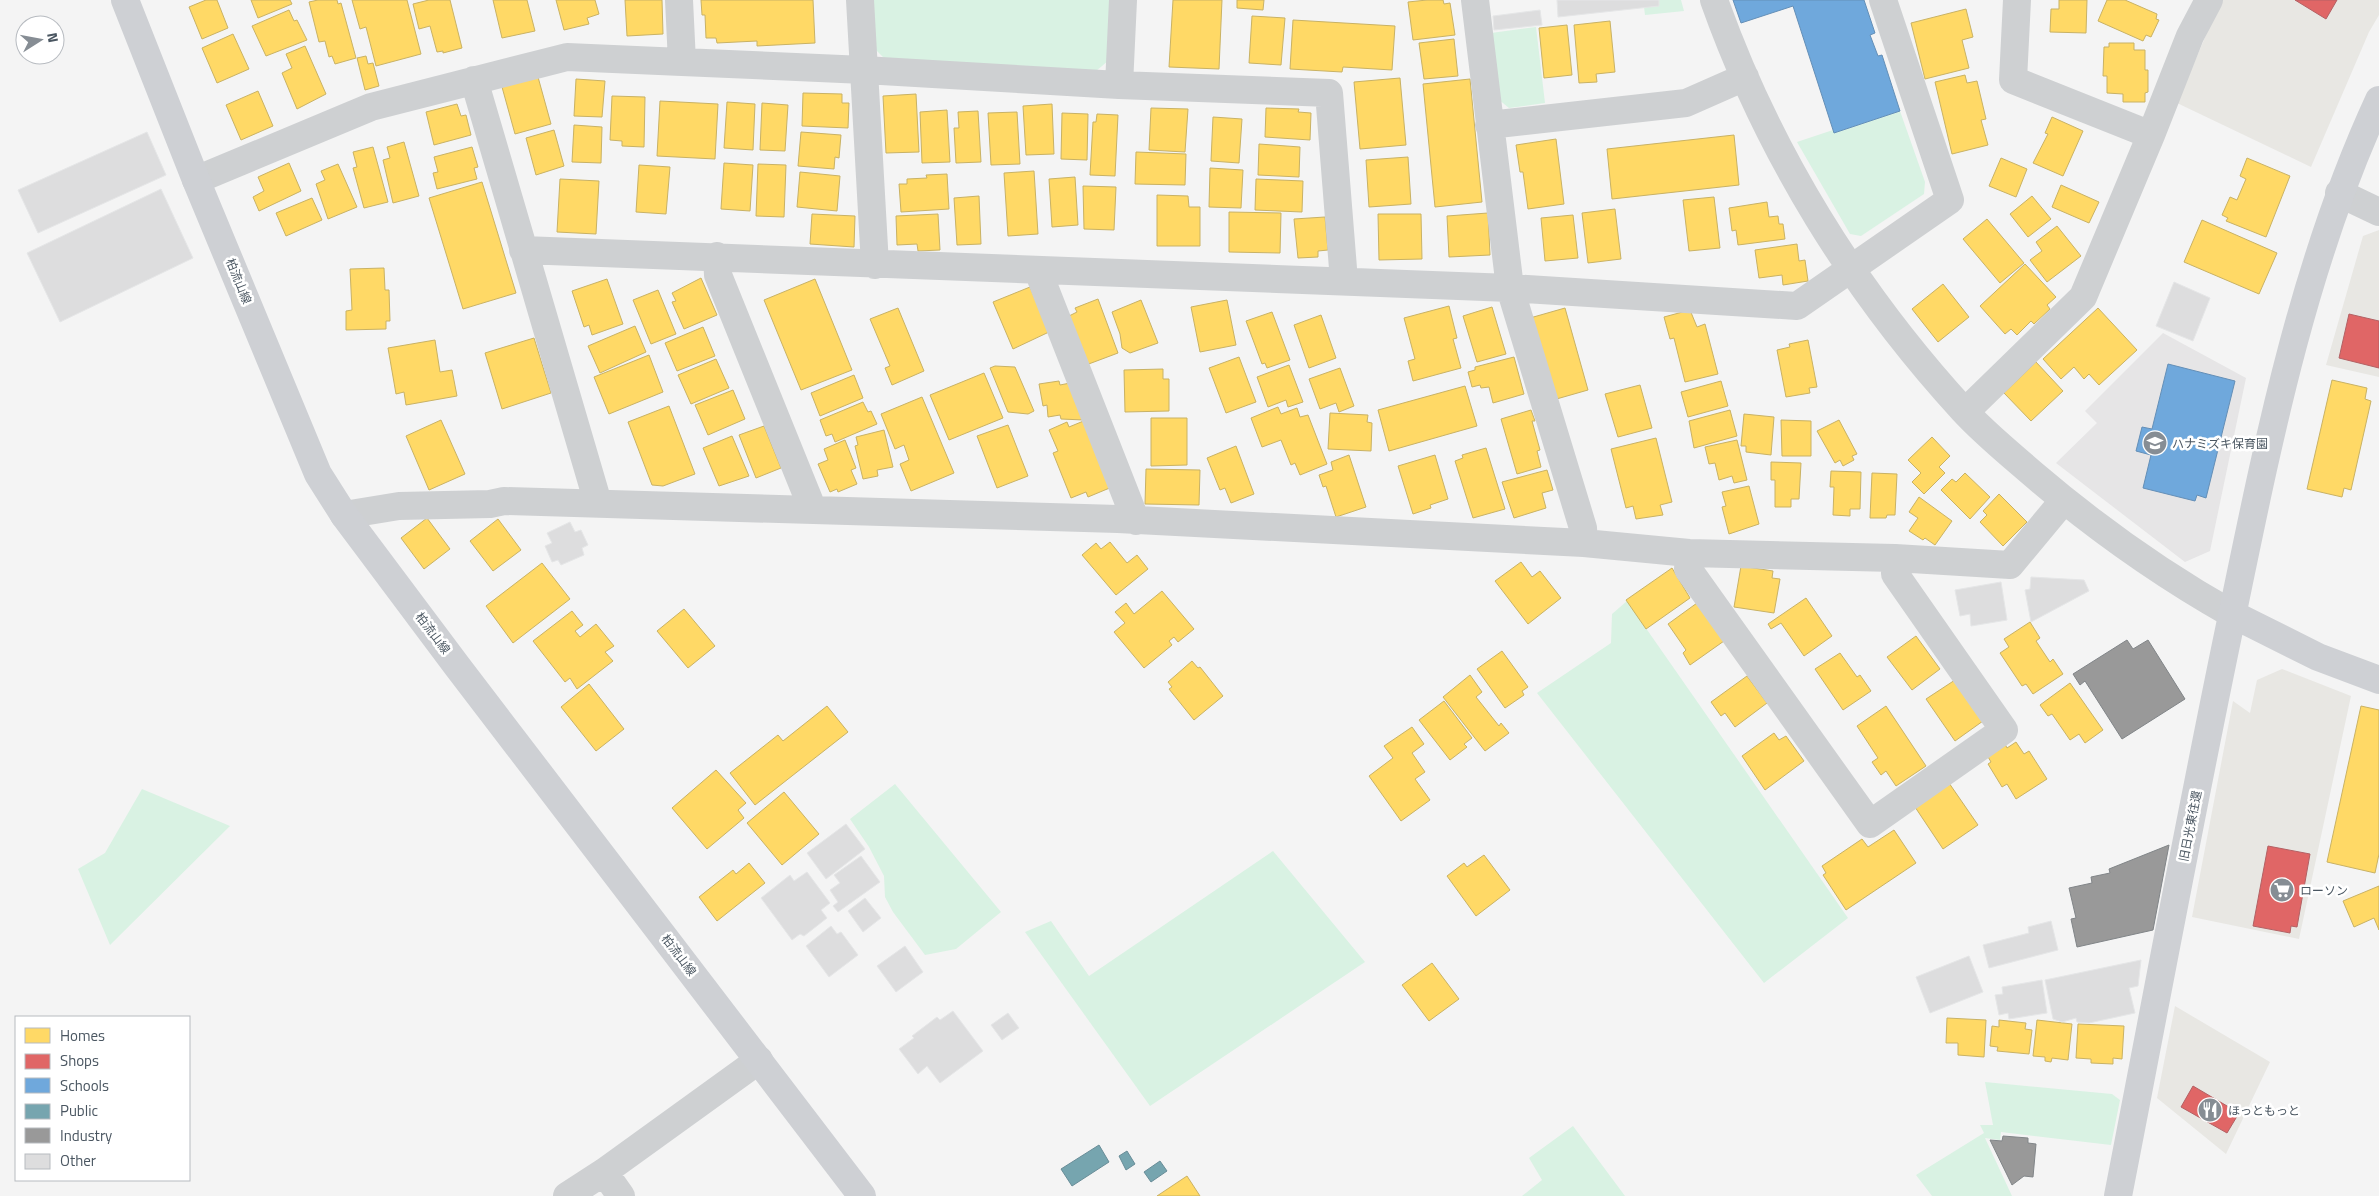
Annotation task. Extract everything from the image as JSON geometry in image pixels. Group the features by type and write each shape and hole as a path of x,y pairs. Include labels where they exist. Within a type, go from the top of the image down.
{"main road":[{"name":"柏流山線","path":"125,0 196,180 318,474 344,515 463,673 862,1196"},
{"name":"旧日光東往還","path":"2118,1196 2232,614 2299,320 2339,193 2379,100"},
{"path":"2232,614 2318,657 2379,680"}],"street":[{"path":"679,0 682,62"},
{"path":"860,0 876,265"},
{"path":"1120,85 1123,0"},
{"path":"1475,0 1510,288 1583,528 1584,542"},
{"path":"1714,0 1745,77 1797,183 1850,269 1903,340 1965,412 2064,500 2149,565 2232,614"},
{"path":"523,250 1510,288 1797,306 1950,200 1883,0"},
{"path":"2017,0 2013,80 2151,135"},
{"path":"1965,412 2083,297 2190,36 2209,0"},
{"path":"196,180 370,107 567,57 864,70 1120,85 1329,93 1344,281"},
{"path":"1489,125 1686,103 1745,77"},
{"path":"474,80 598,503"},
{"path":"2339,193 2379,212"},
{"path":"717,256 718,275 813,510"},
{"path":"1038,271 1136,521"},
{"path":"344,515 399,506 490,504 504,501 598,503 1136,521 1584,542 1689,553 1895,558 2010,565 2064,500"},
{"path":"1689,553 1688,569 1870,824 2004,730 1895,574 1895,558"},
{"path":"567,1196 604,1172 759,1060"},
{"path":"604,1172 621,1196"}],"shaded area":[{"path":"2221,0 2379,0 2379,15 2369,32 2311,167 2177,103"},
{"path":"2379,230 2379,377 2326,365 2363,236"},
{"name":"ハナミズキ保育園","path":"2163,333 2246,378 2210,551 2185,562 2056,463 2097,423 2085,411"},
{"path":"2282,669 2351,696 2299,939 2192,917 2233,701 2250,713 2257,680"},
{"path":"2175,1006 2270,1062 2226,1154 2157,1098"}],"green space":[{"path":"873,0 1111,0 1108,61 1096,71 885,59 875,49"},
{"path":"1659,0 1681,0 1684,11 1645,15 1644,7 1659,6"},
{"path":"1536,27 1545,103 1509,108 1498,99 1491,33"},
{"path":"1900,111 1925,182 1924,194 1861,236 1850,234 1797,142 1833,130 1835,133"},
{"path":"1627,601 1848,918 1764,983 1537,693 1611,643 1612,614"},
{"path":"895,784 1001,912 956,949 925,955 893,912 885,897 884,876 869,847 850,819"},
{"path":"142,789 230,826 110,945 78,869 105,853"},
{"path":"1273,851 1365,962 1150,1106 1025,932 1051,921 1089,976"},
{"path":"1985,1082 2112,1094 2120,1100 2111,1145 2001,1132 2000,1140 1985,1138 2012,1196 1932,1196 1916,1175 1984,1133 1980,1125 1993,1125"},
{"path":"1573,1126 1625,1196 1522,1196 1542,1180 1529,1158"}],"building: Homes":[{"path":"206,0 217,0 228,28 202,39 189,7"},
{"path":"251,0 290,0 292,4 258,18"},
{"path":"337,0 338,4 341,3 356,58 335,64 332,56 329,57 325,41 319,42 309,2"},
{"path":"352,0 407,0 421,54 376,66 366,27 360,29"},
{"path":"429,0 450,0 462,48 443,53 443,51 437,52 430,26 419,29 413,4"},
{"path":"493,0 527,0 535,31 502,38"},
{"path":"556,0 595,0 599,14 587,18 589,24 564,30"},
{"path":"625,0 662,0 663,34 627,36"},
{"path":"701,0 813,0 815,43 757,46 757,41 717,43 716,38 706,38 705,15 702,15"},
{"path":"1173,0 1222,0 1219,69 1169,67"},
{"path":"1237,0 1264,0 1263,10 1237,8"},
{"path":"1443,0 1444,4 1450,3 1455,35 1413,40 1408,2"},
{"path":"2059,0 2087,0 2086,33 2050,32 2051,9 2059,9"},
{"path":"2107,0 2125,0 2157,14 2156,19 2159,20 2151,37 2146,35 2143,41 2098,21"},
{"path":"1966,9 1973,37 1962,40 1969,68 1925,79 1911,23"},
{"path":"289,10 294,21 297,20 307,40 266,56 252,26"},
{"path":"1252,16 1285,18 1281,65 1249,63"},
{"path":"1293,20 1395,26 1392,70 1343,67 1342,72 1290,69"},
{"path":"1610,21 1615,72 1596,74 1597,82 1579,83 1574,25"},
{"path":"1567,25 1572,75 1544,78 1539,28"},
{"path":"233,34 249,69 217,83 202,48"},
{"path":"1454,39 1458,76 1424,79 1419,43"},
{"path":"2109,43 2134,43 2134,50 2145,50 2145,70 2148,70 2148,92 2145,93 2145,102 2123,102 2123,94 2107,93 2107,76 2103,76 2104,47 2109,47"},
{"path":"305,46 326,94 297,109 282,73 292,68 286,54"},
{"path":"366,56 368,64 373,63 379,86 365,90 357,58"},
{"path":"1965,75 1967,83 1977,81 1986,119 1981,120 1988,145 1952,154 1935,82"},
{"path":"538,77 551,124 515,134 502,87"},
{"path":"1400,78 1406,145 1360,149 1354,82"},
{"path":"576,79 605,81 602,117 574,116"},
{"path":"1470,79 1482,202 1435,207 1423,84"},
{"path":"258,91 273,126 241,140 226,105"},
{"path":"803,93 842,94 842,103 849,103 848,128 802,126"},
{"path":"916,94 919,152 886,153 883,96"},
{"path":"612,96 645,97 644,147 622,146 622,141 610,140"},
{"path":"660,101 718,104 715,159 657,156"},
{"path":"727,102 755,104 753,150 724,148"},
{"path":"762,103 788,105 785,151 760,150"},
{"path":"457,104 461,116 466,115 471,135 434,145 426,112"},
{"path":"1052,104 1054,154 1026,155 1023,106"},
{"path":"1151,108 1188,109 1185,152 1149,150"},
{"path":"1266,108 1299,109 1298,112 1311,113 1310,140 1265,137"},
{"path":"947,110 950,162 922,163 920,112"},
{"path":"978,111 981,162 956,163 954,128 959,128 958,112"},
{"path":"1017,112 1020,164 991,165 988,113"},
{"path":"1062,113 1088,114 1087,160 1061,159"},
{"path":"1097,114 1118,115 1115,176 1090,175 1093,122 1096,122"},
{"path":"1213,117 1242,119 1239,163 1211,161"},
{"path":"2052,117 2083,131 2063,176 2033,163 2048,134 2045,133"},
{"path":"574,125 602,127 601,163 572,162"},
{"path":"554,130 564,166 536,175 526,138"},
{"path":"801,132 841,135 839,158 835,157 834,169 798,166"},
{"path":"1734,135 1739,185 1612,199 1607,149"},
{"path":"1556,139 1564,204 1528,209 1523,172 1520,172 1516,145"},
{"path":"404,142 419,196 393,203 383,160 390,158 387,147"},
{"path":"1259,144 1300,147 1299,177 1258,175"},
{"path":"373,147 388,202 364,208 353,168 357,167 353,152"},
{"path":"472,147 478,167 474,168 477,179 437,189 433,173 438,172 434,157"},
{"path":"1136,152 1186,154 1185,185 1135,184"},
{"path":"1408,157 1411,204 1369,207 1366,160"},
{"path":"2001,158 2027,169 2016,197 1989,186"},
{"path":"2247,158 2290,176 2266,237 2226,221 2228,218 2222,215 2230,197 2237,200 2246,179 2240,176"},
{"path":"289,163 301,191 259,211 253,197 264,191 258,177"},
{"path":"724,163 753,165 750,211 721,209"},
{"path":"338,164 357,207 328,219 316,184 325,180 321,171"},
{"path":"758,164 786,165 784,217 756,216"},
{"path":"639,165 670,167 666,214 636,212"},
{"path":"1210,168 1243,170 1241,208 1209,207"},
{"path":"1034,171 1038,234 1008,236 1004,173"},
{"path":"800,172 840,176 837,211 797,207"},
{"path":"947,174 949,209 901,212 899,184 907,184 907,179 927,178 926,175"},
{"path":"1075,177 1078,225 1052,227 1049,179"},
{"path":"560,179 599,181 596,234 557,232"},
{"path":"1256,179 1303,181 1302,212 1255,210"},
{"path":"482,182 516,293 463,309 429,198"},
{"path":"2061,185 2099,202 2089,223 2052,207"},
{"path":"1083,186 1116,187 1114,230 1084,229"},
{"path":"1157,195 1188,196 1189,207 1200,207 1200,246 1157,246"},
{"path":"979,196 981,244 957,245 954,198"},
{"path":"2032,196 2051,219 2028,237 2010,214"},
{"path":"1714,197 1720,248 1689,251 1683,200"},
{"path":"312,198 322,220 286,236 276,213"},
{"path":"1767,202 1769,217 1778,216 1779,224 1783,224 1785,239 1738,245 1736,230 1732,231 1729,208"},
{"path":"1615,209 1621,259 1588,263 1582,213"},
{"path":"1229,212 1281,213 1280,253 1229,252"},
{"path":"1488,213 1490,255 1449,257 1447,216"},
{"path":"812,214 855,216 854,247 810,244"},
{"path":"938,214 940,250 918,251 917,244 897,245 896,216"},
{"path":"1378,214 1421,214 1422,259 1379,260"},
{"path":"1573,215 1578,258 1545,261 1541,218"},
{"path":"1325,217 1328,250 1318,251 1318,257 1298,258 1294,219"},
{"path":"1987,219 2024,263 2000,283 1963,239"},
{"path":"2202,220 2277,253 2259,294 2184,262"},
{"path":"2057,226 2081,256 2047,282 2030,260 2042,251 2036,242"},
{"path":"1797,244 1799,261 1805,260 1808,281 1783,285 1782,275 1759,278 1755,250"},
{"path":"2025,264 2056,297 2047,305 2050,309 2034,324 2031,321 2017,335 2011,329 2005,334 1980,306"},
{"path":"384,268 385,290 389,290 390,321 386,321 386,329 346,330 346,311 352,310 350,269"},
{"path":"701,278 717,315 684,329 672,302 676,301 672,293"},
{"path":"607,279 623,324 592,335 589,325 584,327 572,291"},
{"path":"815,279 852,370 801,390 764,300"},
{"path":"1943,284 1969,317 1938,342 1912,309"},
{"path":"1030,287 1049,332 1013,349 993,302"},
{"path":"658,290 676,334 651,344 633,300"},
{"path":"1098,299 1118,353 1086,365 1069,316 1077,312 1075,308"},
{"path":"1141,300 1158,343 1130,353 1122,348 1120,334 1112,312"},
{"path":"1227,300 1236,345 1200,352 1191,307"},
{"path":"1449,306 1457,338 1453,339 1461,368 1413,381 1408,361 1415,359 1404,318"},
{"path":"1492,307 1506,354 1477,362 1463,316"},
{"path":"898,308 924,371 892,385 885,368 890,366 870,319"},
{"path":"1565,308 1588,390 1553,400 1530,318"},
{"path":"2098,308 2137,350 2099,385 2089,374 2084,379 2074,367 2061,379 2043,359"},
{"path":"1690,310 1697,327 1705,324 1718,374 1685,382 1674,338 1670,339 1664,317"},
{"path":"1272,312 1290,360 1267,368 1265,363 1262,364 1246,321"},
{"path":"1321,315 1336,358 1309,368 1294,325"},
{"path":"635,326 646,352 600,373 588,346"},
{"path":"703,327 715,356 677,371 665,343"},
{"path":"534,338 551,393 502,409 485,353"},
{"path":"435,340 440,372 452,370 457,396 406,405 404,392 396,394 388,348"},
{"path":"1808,340 1817,387 1809,388 1810,393 1786,397 1777,350 1790,347 1789,344"},
{"path":"649,355 663,392 609,414 594,377"},
{"path":"1239,357 1256,402 1226,413 1209,368"},
{"path":"1514,357 1524,394 1493,403 1489,387 1481,388 1480,385 1472,387 1468,372 1475,370 1475,367"},
{"path":"716,359 729,388 691,404 678,375"},
{"path":"2036,362 2063,391 2031,421 2004,393"},
{"path":"1289,365 1303,402 1288,407 1286,400 1268,407 1257,377"},
{"path":"995,366 1015,367 1034,411 1028,414 1008,412 990,368"},
{"path":"1340,368 1354,406 1339,412 1336,403 1320,409 1309,379"},
{"path":"1163,369 1163,379 1169,379 1169,411 1125,412 1124,370"},
{"path":"984,373 1003,418 949,440 930,395"},
{"path":"854,375 863,398 820,416 811,393"},
{"path":"2332,380 2367,388 2365,399 2371,401 2351,490 2344,488 2342,497 2307,489"},
{"path":"1059,381 1060,385 1070,383 1084,420 1061,419 1060,415 1048,417 1047,405 1043,406 1039,384"},
{"path":"1721,381 1728,406 1688,417 1681,392"},
{"path":"1640,385 1652,428 1618,437 1605,394"},
{"path":"1465,386 1477,426 1389,451 1378,410"},
{"path":"733,390 745,419 708,435 695,405"},
{"path":"922,397 954,473 911,491 900,464 909,460 904,445 895,449 881,414"},
{"path":"863,402 868,412 871,411 877,424 835,442 832,434 826,436 820,420"},
{"path":"669,406 695,474 663,486 652,485 628,422"},
{"path":"1278,407 1281,414 1297,408 1300,417 1308,415 1327,464 1300,475 1295,463 1291,465 1281,440 1262,447 1251,418"},
{"path":"1531,410 1535,421 1532,421 1540,450 1537,451 1541,467 1517,474 1501,419"},
{"path":"1730,410 1737,436 1694,448 1689,421"},
{"path":"1330,413 1368,415 1367,422 1372,423 1371,451 1328,449"},
{"path":"1744,414 1774,417 1771,455 1746,452 1746,446 1741,446"},
{"path":"1151,418 1187,418 1187,465 1151,466"},
{"path":"441,420 465,474 429,490 406,436"},
{"path":"1086,420 1112,487 1088,497 1086,492 1071,498 1053,453 1058,451 1049,430 1067,422 1069,427"},
{"path":"1781,420 1811,421 1811,456 1782,456"},
{"path":"1839,420 1857,454 1852,456 1854,460 1843,466 1840,460 1835,463 1817,431"},
{"path":"1008,425 1028,476 997,488 977,436"},
{"path":"764,426 781,468 756,478 739,435"},
{"path":"884,430 893,467 877,470 878,476 863,479 855,446 858,445 856,437"},
{"path":"732,436 749,476 719,486 703,448"},
{"path":"1932,437 1950,456 1939,467 1945,473 1924,494 1912,482 1921,473 1908,460"},
{"path":"1656,438 1672,502 1660,505 1663,515 1636,519 1633,506 1626,508 1611,449"},
{"path":"845,440 856,468 851,470 857,484 838,492 837,489 830,492 818,464 828,460 824,449"},
{"path":"1737,440 1747,480 1734,483 1732,476 1719,480 1715,463 1709,464 1705,447"},
{"path":"1236,446 1254,494 1231,503 1225,488 1220,490 1207,458"},
{"path":"1486,448 1505,509 1473,518 1455,461 1463,458 1462,455"},
{"path":"1349,455 1366,507 1336,517 1326,486 1323,487 1319,475 1333,470 1331,462"},
{"path":"1435,455 1448,499 1430,505 1431,508 1413,514 1398,466"},
{"path":"1771,462 1801,463 1799,499 1791,499 1791,507 1775,507 1775,480 1771,480"},
{"path":"1146,469 1200,470 1199,505 1145,504"},
{"path":"1547,470 1553,490 1542,493 1546,508 1514,518 1502,482"},
{"path":"1831,471 1861,472 1860,509 1850,509 1850,516 1833,515 1834,487 1830,487"},
{"path":"1872,473 1897,474 1895,515 1887,515 1886,518 1870,518"},
{"path":"1965,473 1990,497 1970,519 1941,490 1952,479 1956,482"},
{"path":"1749,486 1759,524 1729,534 1722,507 1726,506 1722,492"},
{"path":"1999,494 2027,522 2003,546 1980,522 1987,515 1983,511"},
{"path":"1919,497 1952,521 1935,545 1909,531 1918,518 1909,512"},
{"path":"427,518 450,549 424,569 401,538"},
{"path":"498,519 521,550 493,571 470,541"},
{"path":"1110,542 1127,563 1137,555 1148,569 1116,595 1082,555 1096,543 1101,549"},
{"path":"1521,562 1532,577 1540,571 1561,598 1528,624 1495,581"},
{"path":"542,563 570,599 513,643 486,606"},
{"path":"1741,566 1773,571 1772,578 1780,579 1774,613 1734,607"},
{"path":"1672,568 1690,598 1646,629 1626,600"},
{"path":"1162,591 1194,629 1178,642 1174,637 1169,641 1172,645 1144,668 1114,632 1125,623 1115,612 1126,603 1134,614"},
{"path":"1806,598 1832,636 1804,656 1781,623 1771,629 1768,624"},
{"path":"1697,603 1724,641 1690,665 1683,653 1686,650 1668,624"},
{"path":"684,609 715,646 688,668 657,631"},
{"path":"572,611 583,625 575,631 580,637 596,624 614,646 605,652 613,661 577,689 570,678 565,682 533,641"},
{"path":"2030,622 2040,638 2036,641 2050,662 2053,659 2063,674 2033,694 2026,684 2022,686 2000,653 2009,647 2004,639"},
{"path":"1916,636 1940,669 1912,690 1887,657"},
{"path":"1502,651 1528,687 1522,691 1524,695 1505,708 1477,669"},
{"path":"1840,653 1857,677 1860,675 1871,691 1843,710 1815,669"},
{"path":"1192,661 1198,668 1200,667 1223,696 1194,720 1169,689 1172,687 1168,682"},
{"path":"1470,675 1482,692 1476,697 1499,726 1501,723 1509,733 1485,751 1443,697"},
{"path":"1747,676 1767,703 1735,727 1725,713 1721,716 1711,702"},
{"path":"1955,680 1983,721 1955,741 1926,699"},
{"path":"2070,683 2103,730 2085,743 2079,734 2070,740 2052,714 2048,716 2040,705"},
{"path":"589,684 624,729 596,751 561,707"},
{"path":"1444,701 1472,738 1464,744 1467,747 1450,760 1419,720"},
{"path":"827,706 848,732 755,805 730,773 778,735 783,741"},
{"path":"1886,706 1926,766 1896,786 1886,771 1881,775 1872,762 1878,758 1857,726"},
{"path":"2361,706 2379,710 2379,854 2375,873 2327,862"},
{"path":"1412,727 1424,744 1412,753 1425,772 1415,779 1430,800 1401,821 1369,776 1393,758 1384,746"},
{"path":"1774,733 1779,740 1786,736 1804,761 1765,790 1742,756"},
{"path":"2016,742 2024,754 2029,751 2047,779 2016,799 2007,784 2002,787 1988,764 1991,762 1987,755 2005,744 2007,748"},
{"path":"716,770 746,803 738,810 744,818 707,849 672,808"},
{"path":"1949,783 1978,825 1943,849 1915,807"},
{"path":"784,792 819,834 782,865 747,823"},
{"path":"1894,830 1916,863 1846,910 1823,875 1826,873 1822,866 1862,839 1868,847"},
{"path":"1484,855 1510,890 1476,916 1447,876 1464,863 1467,867"},
{"path":"749,863 765,883 717,921 699,897 733,870 736,874"},
{"path":"2379,886 2379,930 2374,918 2354,927 2343,901"},
{"path":"1432,963 1459,999 1429,1021 1402,985"},
{"path":"1947,1018 1986,1020 1984,1057 1958,1055 1958,1043 1946,1043"},
{"path":"1999,1020 2026,1023 2025,1029 2032,1030 2029,1054 1997,1051 1998,1047 1990,1046 1992,1026 1999,1027"},
{"path":"2037,1020 2072,1024 2068,1060 2052,1058 2051,1062 2045,1061 2045,1057 2033,1056"},
{"path":"2078,1024 2124,1026 2122,1059 2113,1058 2113,1064 2091,1063 2091,1059 2076,1058"},
{"path":"1187,1176 1200,1196 1157,1196"}],"building: Shops":[{"path":"2295,0 2337,0 2326,19"},
{"path":"2349,314 2379,321 2379,368 2339,358"},
{"name":"ローソン","path":"2268,846 2310,854 2297,927 2291,926 2290,933 2253,926"},
{"name":"ほっともっと","path":"2193,1086 2239,1113 2227,1133 2181,1107"}],"building: Schools":[{"path":"1733,0 1864,0 1875,33 1870,35 1878,56 1882,55 1900,111 1834,133 1793,6 1741,23"},
{"path":"2168,364 2235,381 2206,498 2197,495 2195,501 2143,488 2151,455 2136,451 2142,427 2152,429"}],"building: Public":[{"path":"1099,1145 1109,1162 1072,1186 1061,1169"},
{"path":"1127,1151 1135,1164 1126,1170 1119,1156"},
{"path":"1160,1161 1167,1171 1151,1182 1144,1172"}],"building: Industry":[{"path":"2127,640 2133,649 2148,640 2185,699 2122,739 2085,681 2080,685 2073,674"},
{"path":"2169,845 2153,930 2077,947 2071,919 2076,918 2069,888 2092,883 2091,877 2110,873 2109,869"},
{"path":"2003,1136 2028,1138 2028,1143 2036,1144 2033,1177 2024,1176 2012,1185 1990,1140 2002,1141"}],"building: Other":[{"path":"1557,0 1659,0 1659,6 1558,17"},
{"path":"1540,10 1542,25 1494,30 1493,16"},
{"path":"147,132 166,175 38,233 18,190"},
{"path":"161,189 193,258 60,322 27,253"},
{"path":"2174,282 2210,298 2193,341 2156,326"},
{"path":"570,522 575,532 581,530 588,545 582,548 584,555 561,565 558,560 552,562 545,546 552,543 547,533"},
{"path":"2031,577 2084,580 2089,591 2031,622 2025,590 2030,589"},
{"path":"2001,582 2007,620 1971,626 1970,614 1960,616 1955,590"},
{"path":"846,824 865,849 826,879 807,853"},
{"path":"861,856 880,882 838,912 833,906 838,902 830,890 840,883 834,875"},
{"path":"807,872 830,903 821,910 827,918 804,936 800,934 792,940 761,898 790,875 794,881"},
{"path":"865,898 881,918 863,932 848,911"},
{"path":"2051,921 2058,950 1989,968 1983,945 2029,933 2028,927"},
{"path":"831,926 837,934 841,932 858,955 829,977 806,946"},
{"path":"905,946 923,972 896,992 877,966"},
{"path":"1969,956 1983,992 1930,1013 1916,977"},
{"path":"2141,960 2138,986 2129,988 2135,1013 2089,1023 2077,1022 2076,1018 2062,1022 2053,1019 2045,980"},
{"path":"2042,980 2047,1013 2009,1019 2008,1013 1999,1015 1995,995 2003,994 2002,987"},
{"path":"953,1011 983,1051 940,1083 927,1066 918,1074 899,1049 914,1038 912,1036 937,1017 940,1020"},
{"path":"1008,1013 1019,1028 1002,1040 991,1025"}],"place":[{"name":"ハナミズキ保育園","path":"2155,443"},
{"name":"ローソン","path":"2282,890"},
{"name":"ほっともっと","path":"2210,1110"}]}
